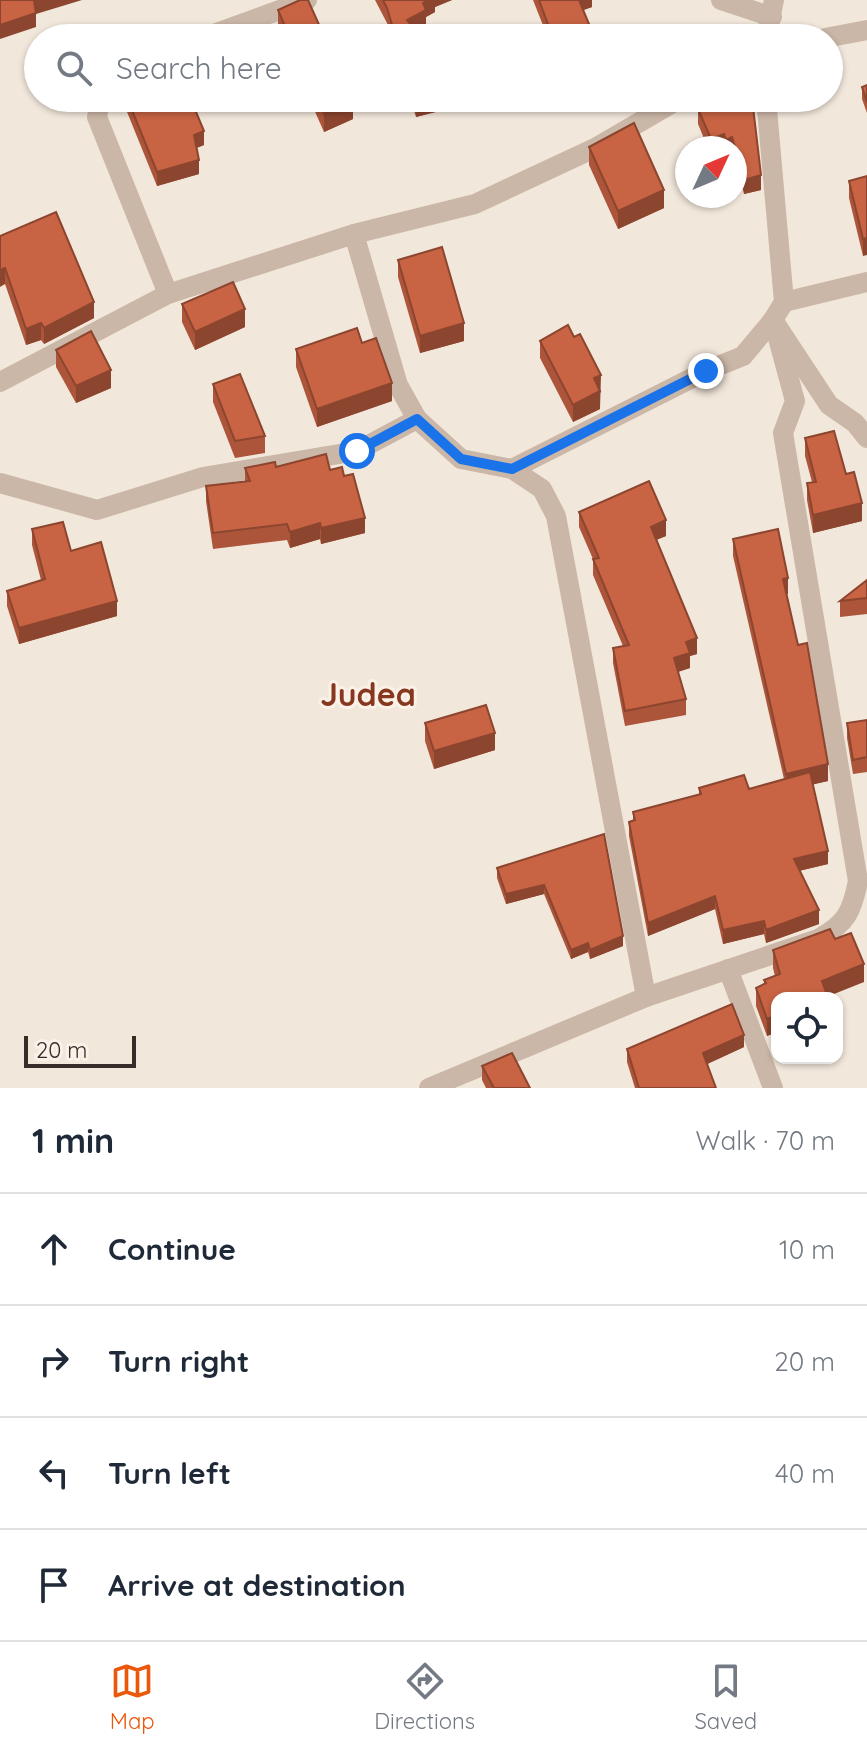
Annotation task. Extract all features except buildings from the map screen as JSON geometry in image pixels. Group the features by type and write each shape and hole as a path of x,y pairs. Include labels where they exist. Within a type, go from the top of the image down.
{"street":[{"path":"241,24 307,0"},
{"path":"721,0 773,8"},
{"path":"843,35 867,30"},
{"path":"98,112 97,117 168,294"},
{"path":"0,382 168,294 354,234 475,204 597,147 657,112"},
{"path":"512,469 706,371 743,356 773,320 784,302 767,112"},
{"path":"354,234 398,385 417,419 461,459 512,469 542,489 556,516 646,997"},
{"path":"784,302 867,282"},
{"path":"773,320 829,405 855,423 867,438"},
{"path":"429,1088 646,997 818,939 839,928 852,912 858,881 783,433 795,401 773,320"},
{"path":"0,483 97,510 203,477 357,451 417,419"},
{"path":"728,969 773,1088"}],"district":[{"name":"Judea","path":"368,694"}],"route":[{"path":"357,451 417,419 461,459 512,469 706,371"}]}
